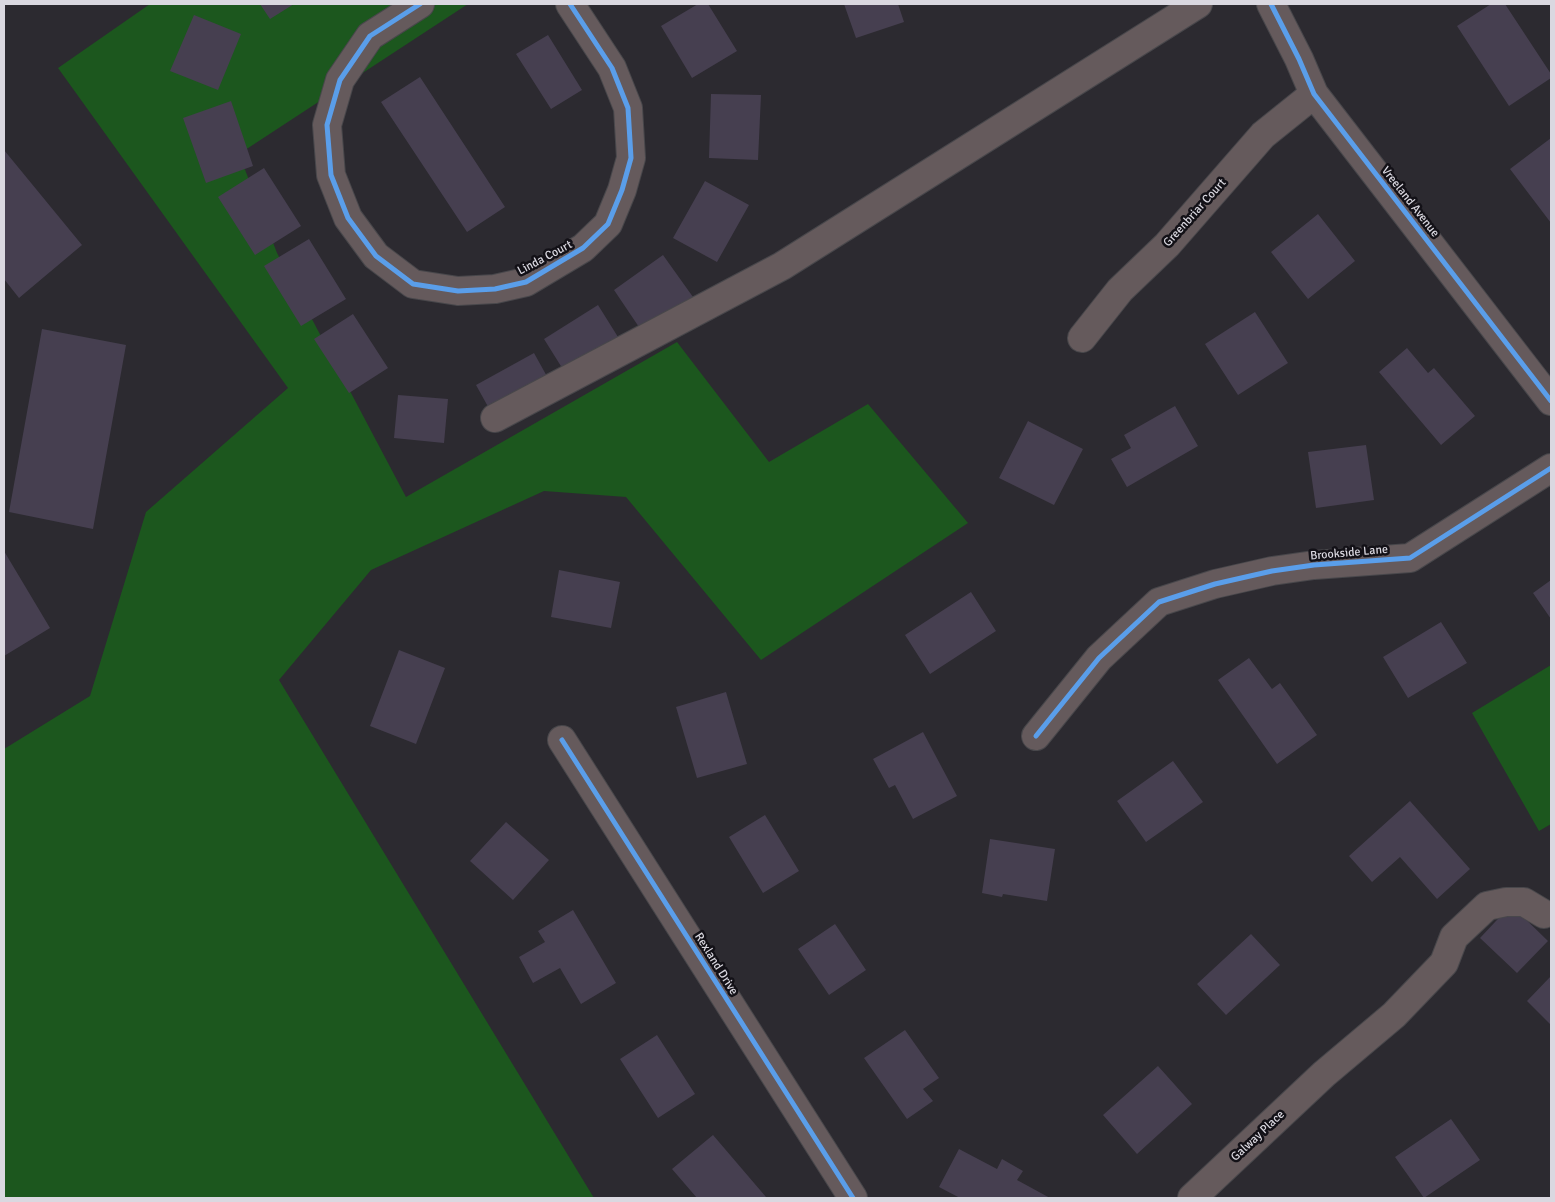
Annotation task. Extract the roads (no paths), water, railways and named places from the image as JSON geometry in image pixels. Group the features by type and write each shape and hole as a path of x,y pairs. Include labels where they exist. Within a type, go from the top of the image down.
{"street":[{"name":"Linda Court","path":"420,4 370,36 340,80 327,125 331,174 348,218 376,256 413,284 458,291 495,289 526,282 584,248 608,224 622,190 631,158 628,108 612,68 570,4"},
{"path":"495,418 782,266 1198,4"},
{"name":"Vreeland Avenue","path":"1271,4 1299,59 1314,94 1551,401"},
{"name":"Greenbriar Court","path":"1082,338 1120,290 1166,245 1263,135 1314,94"},
{"name":"Brookside Lane","path":"1036,736 1099,658 1160,602 1215,584 1272,571 1314,565 1410,558 1551,468"},
{"name":"Rexland Drive","path":"562,740 853,1198"},
{"name":"Galway Place","path":"1192,1198 1324,1074 1401,1008 1444,963 1454,937 1487,906 1506,902 1524,902 1544,914"}]}
